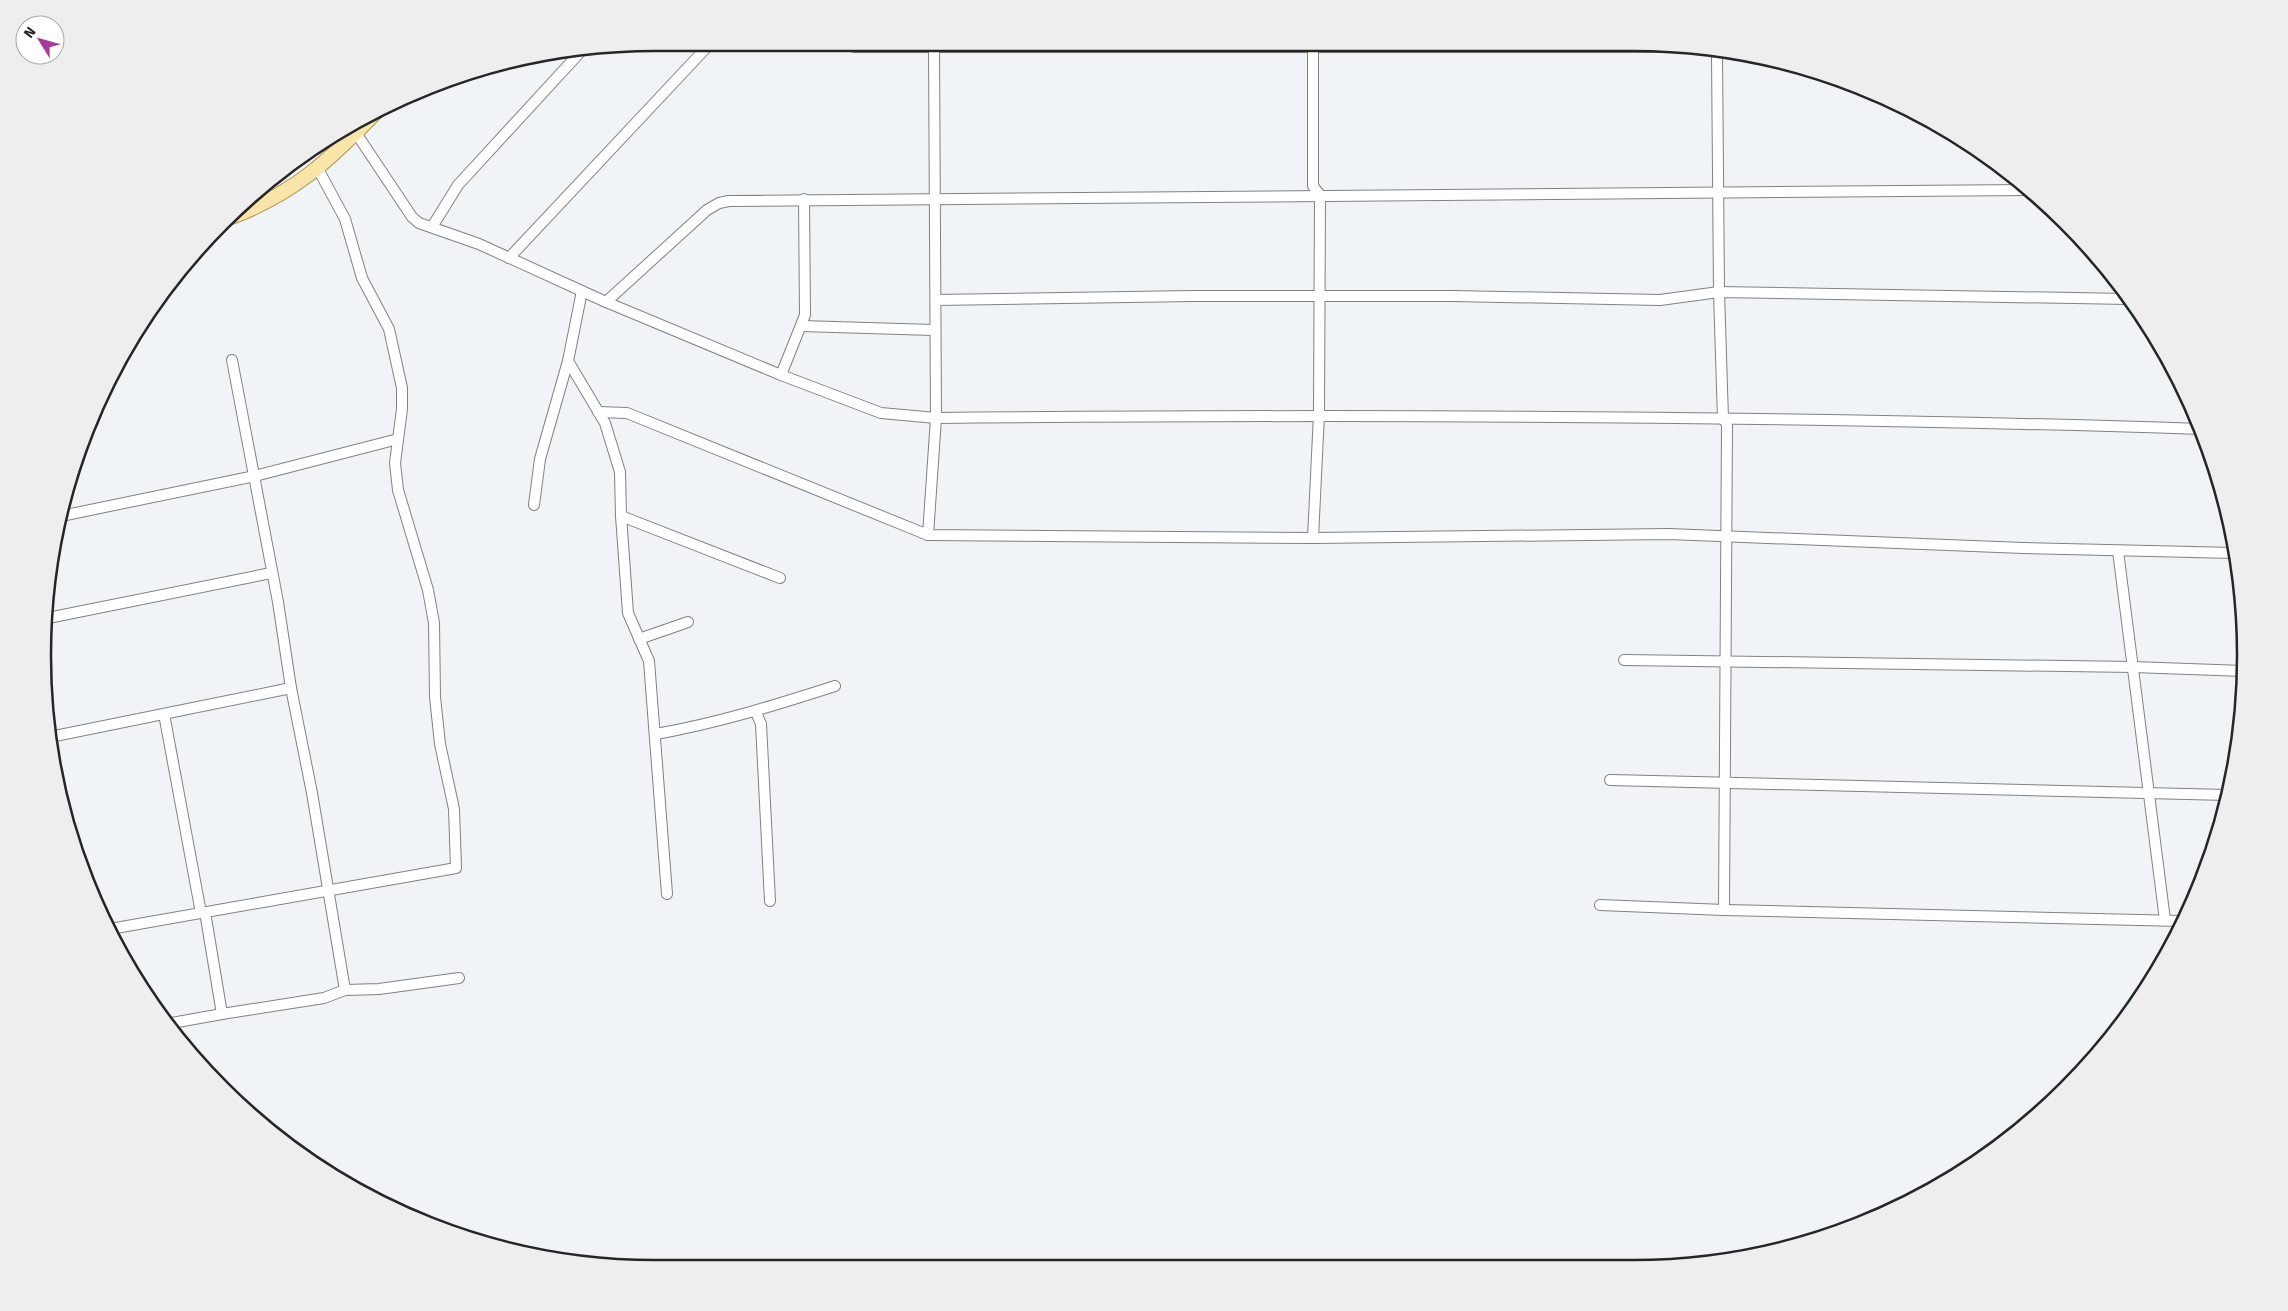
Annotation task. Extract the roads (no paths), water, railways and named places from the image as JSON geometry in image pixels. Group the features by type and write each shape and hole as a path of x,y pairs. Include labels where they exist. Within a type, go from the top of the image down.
{"main road":[{"path":"256,202 290,189 318,169 361,128"}],"street":[{"path":"509,258 702,51"},
{"path":"928,535 936,418 934,330 936,300 934,51"},
{"path":"1313,51 1313,186 1320,195 1319,414 1314,538"},
{"path":"432,227 458,185 577,56"},
{"path":"1717,57 1719,292 1723,419 1727,424 1724,910"},
{"path":"356,133 412,217 418,223 509,258 606,302 781,375 881,413 936,418 1319,414 1723,419 2193,430"},
{"path":"116,928 456,868 454,808 440,744 435,697 434,624 428,590 398,490 395,463 402,388 389,329 362,278 346,219 318,169"},
{"path":"606,302 707,210 718,203 729,200 2017,190"},
{"path":"781,375 805,315 804,199"},
{"path":"534,505 540,459 568,361 582,291"},
{"path":"936,300 1319,296 1660,300 1719,292 2120,299"},
{"path":"802,326 934,330"},
{"path":"232,360 278,602 291,688 312,792 345,990"},
{"path":"568,361 605,424 620,472 628,613 649,661 667,894"},
{"path":"598,412 627,413 928,535 1314,538 1657,534 2118,551 2228,553"},
{"path":"68,514 255,476 398,439"},
{"path":"621,516 780,578"},
{"path":"2118,551 2165,920"},
{"path":"53,617 271,573"},
{"path":"639,639 688,622"},
{"path":"1624,660 2133,667 2236,671"},
{"path":"656,734 701,726 756,712 836,686"},
{"path":"56,736 291,688"},
{"path":"756,712 761,724 770,901"},
{"path":"164,714 222,1014"},
{"path":"1610,780 2220,795"},
{"path":"1600,905 1724,910 2175,921"},
{"path":"175,1022 324,998 345,990 380,989 459,978"}]}
